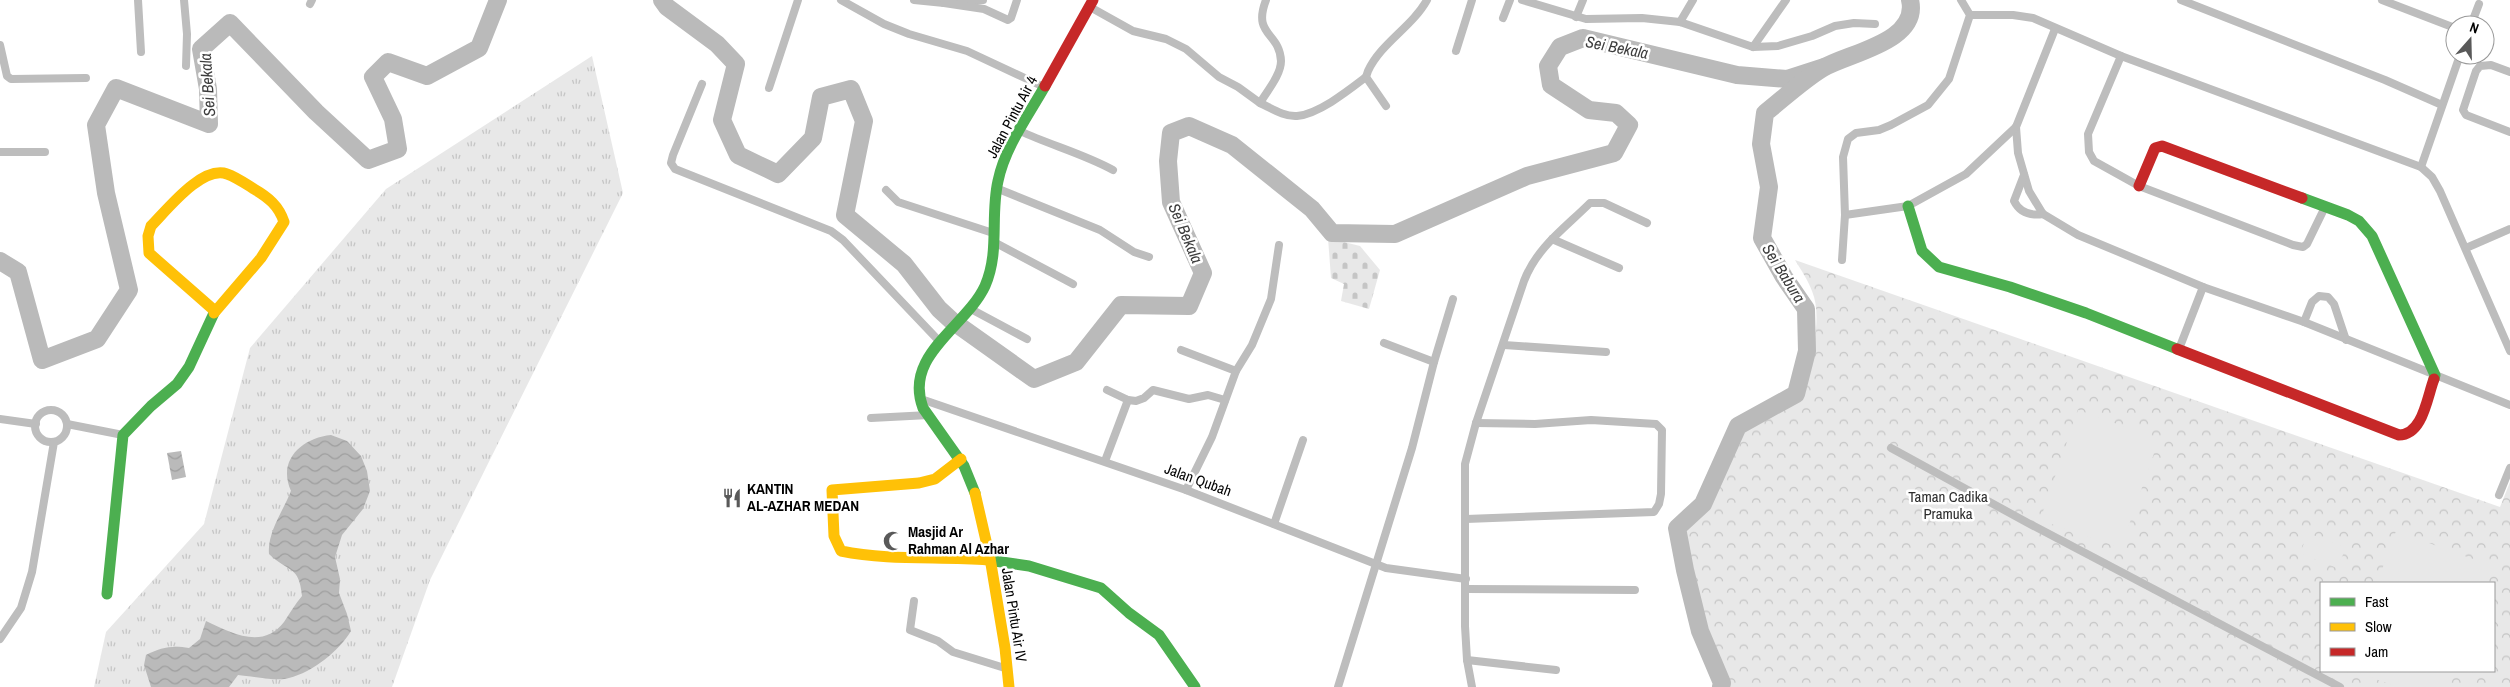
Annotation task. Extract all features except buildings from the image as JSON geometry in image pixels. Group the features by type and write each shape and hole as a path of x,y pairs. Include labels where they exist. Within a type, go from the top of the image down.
{"street":[{"path":"138,0 141,52"},
{"path":"184,0 187,34 186,66"},
{"path":"769,88 798,0"},
{"path":"841,0 884,24 909,34 967,50 1044,87"},
{"path":"914,0 984,10 1008,20 1018,0"},
{"path":"944,3 983,0"},
{"path":"1260,103 1279,70 1281,61 1277,46 1263,28 1260,19 1266,0"},
{"path":"1091,3 1133,31 1166,39 1186,49 1219,77 1238,87 1260,103 1280,112 1297,116 1336,98 1366,77 1374,61 1417,16 1426,0"},
{"path":"1456,51 1472,0"},
{"path":"1503,18 1510,0"},
{"path":"1522,0 1576,17 1595,20 1642,18 1680,22 1753,46 1778,46 1812,36 1835,26 1854,23 1875,24"},
{"path":"1576,17 1582,0"},
{"path":"1680,22 1693,0"},
{"path":"1753,46 1786,0"},
{"path":"1842,260 1845,215 1842,157 1848,139 1856,133 1879,130 1928,106 1949,79 1970,15 1961,0"},
{"path":"2181,0 2385,80 2442,105"},
{"path":"2382,0 2445,24"},
{"name":"Jalan Pintu Air 4","path":"940,342 983,290 992,271 996,188 1005,158 1091,3"},
{"path":"2475,15 2480,4"},
{"path":"1970,15 2023,16 2121,56 2421,168 2432,177 2440,191 2510,352"},
{"path":"1845,215 1908,206 1966,174 2016,127 2055,29"},
{"path":"0,45 7,76 11,79 86,78"},
{"path":"2121,56 2088,134 2088,147 2091,157 2098,164 2139,186 2293,245 2303,247 2312,238 2326,207"},
{"path":"2421,168 2456,65"},
{"path":"2510,72 2491,65 2480,66 2476,71 2463,110 2466,115 2510,132"},
{"path":"1366,77 1386,106"},
{"path":"702,84 673,155 672,163 676,169 831,231 843,240 940,342 922,373 919,383 920,399"},
{"path":"2016,127 2018,153 2024,176 2029,191 2043,214 2099,244 2124,252 2203,287 2304,322 2510,405"},
{"path":"1020,131 1054,147 1096,161 1113,170"},
{"path":"1908,206 1922,251 1939,267 2010,287 2179,349 2400,436 2412,432 2417,427 2435,375 2416,329 2372,236 2359,221 2162,146 2155,148 2139,186"},
{"path":"0,152 45,152"},
{"path":"107,594 123,435 151,406 177,384 193,359 215,311 261,258 284,222 283,215 271,202 226,173 217,172 196,181 151,226 147,243 149,253 157,262 171,271 215,311"},
{"path":"2024,176 2014,201 2018,209 2024,213 2035,216 2043,214"},
{"path":"996,188 1100,230 1134,252 1149,257"},
{"path":"886,190 898,202 994,238 1073,284"},
{"path":"1472,687 1467,660 1465,464 1476,423 1531,262 1590,203 1604,203 1648,223"},
{"path":"2466,248 2510,229"},
{"path":"1552,239 1619,268"},
{"path":"1186,490 1212,437 1236,371 1252,345 1271,299 1278,245"},
{"path":"2179,349 2203,287"},
{"path":"2304,322 2315,298 2324,295 2334,304 2346,340"},
{"path":"1338,687 1412,448 1434,362 1454,299"},
{"path":"968,309 1027,339"},
{"path":"1384,344 1434,362"},
{"path":"1504,345 1606,352"},
{"path":"1180,350 1236,371"},
{"path":"1107,390 1128,400 1140,400 1153,390 1189,399 1208,395 1225,400"},
{"name":"Jalan Pintu Air IV","path":"920,399 929,415 961,459 969,475 990,559 1008,670 1009,687"},
{"name":"Jalan Qubah","path":"920,399 1186,490 1376,565 1401,571 1466,579"},
{"path":"1105,461 1128,400"},
{"path":"54,411 63,416 67,424 63,438 54,442 46,442 39,437 36,424 40,415 54,411"},
{"path":"871,418 929,415"},
{"path":"0,419 36,424"},
{"path":"1466,519 1654,512 1659,504 1661,494 1662,430 1656,424 1591,420 1535,424 1476,423"},
{"path":"67,424 123,435"},
{"path":"1274,524 1304,440"},
{"path":"0,639 21,608 32,572 54,442"},
{"path":"1891,448 2028,524 2340,687"},
{"path":"961,459 935,479 919,483 888,487 834,488 832,492 834,536 841,551 862,556 876,555 900,560 990,559 1089,582 1101,588 1143,625 1159,635 1195,687"},
{"path":"2499,495 2510,468"},
{"path":"1466,588 1635,590"},
{"path":"914,601 910,630 943,643 953,652 1008,670"},
{"path":"1467,660 1556,670"}],"green space":[{"path":"592,56 623,193 430,580 392,687 94,687 106,632 204,524 250,348 386,189"},
{"path":"1328,238 1360,246 1380,270 1369,309 1341,301 1344,284 1331,278"},
{"name":"Taman Cadika Pramuka","path":"1795,260 2500,507 2510,482 2510,687 1727,687 1728,682 1702,612 1683,531 1710,506 1743,429 1801,399 1808,374 1816,330 1815,302 1806,279"},
{"path":"2078,410 2159,439 2121,548 2040,520"},
{"path":"2396,531 2492,566 2485,582 2377,582"},
{"path":"2308,533 2346,548 2337,568 2300,553"},
{"path":"2356,672 2454,672 2448,687 2398,687"}],"water":[{"path":"331,435 347,441 361,456 367,471 370,491 363,509 342,535 335,557 340,579 339,593 351,631 346,639 316,666 289,678 271,679 238,675 229,687 151,687 144,665 146,655 167,647 189,648 200,639 206,621 236,634 257,637 276,630 284,622 302,596 301,586 296,574 269,554 270,538 291,491 287,470 295,452 302,446 320,437"},
{"path":"181,451 186,477 172,480 167,453"}],"waterway":[{"name":"Sei Bekala","path":"0,261 18,272 42,360 97,339 129,290 106,193 96,125 116,88 209,124 208,89 201,49 230,23 316,112 368,160 398,149 393,119 373,77 388,62 427,76 479,48 498,0"},
{"name":"Sei Bekala","path":"662,0 667,7 717,44 736,64 722,120 738,155 778,174 813,138 821,97 851,89 864,121 845,215 904,264 939,309 951,320 1034,379 1076,362 1121,305 1189,306 1203,273 1171,202 1168,161 1171,133 1189,126 1232,145 1312,209 1332,233 1395,234 1527,176 1614,153 1629,125 1616,113 1589,110 1551,85 1548,66 1560,47 1583,38 1737,75 1787,79 1824,67"},
{"name":"Sei Babura","path":"1721,687 1722,683 1700,631 1677,528 1703,504 1738,426 1796,394 1807,351 1806,309 1784,277 1762,238 1769,187 1761,144 1765,113 1823,68 1880,44 1893,36 1904,26 1910,14 1910,0"}],"traffic: fast":[{"path":"975,493 964,466 923,408 919,389 922,372 929,357 976,301 985,286 990,273 994,247 996,194 1001,168 1018,132 1045,86"},
{"path":"2302,198 2348,215 2359,221 2372,236 2435,375 2434,379"},
{"path":"1908,206 1922,251 1939,267 2010,287 2086,313 2177,349"},
{"path":"107,594 123,435 151,406 177,384 189,367 214,313"},
{"path":"988,560 1029,566 1101,588 1129,613 1159,635 1195,687"}],"traffic: slow":[{"path":"214,313 261,258 284,222 276,207 264,195 234,177 217,173 196,182 175,200 151,226 148,236 149,253 215,311"},
{"path":"961,459 935,479 919,483 832,490 834,536 841,551 859,554 988,560"},
{"path":"975,493 990,558 1005,648 1009,687"}],"traffic: jam":[{"path":"1045,86 1093,0"},
{"path":"2139,186 2155,148 2162,146 2302,198"},
{"path":"2177,349 2399,435 2414,429 2419,422 2434,379"}],"place":[{"name":"KANTIN AL-AZHAR MEDAN","path":"732,498"},
{"name":"Masjid Ar Rahman Al Azhar","path":"893,541"}]}
